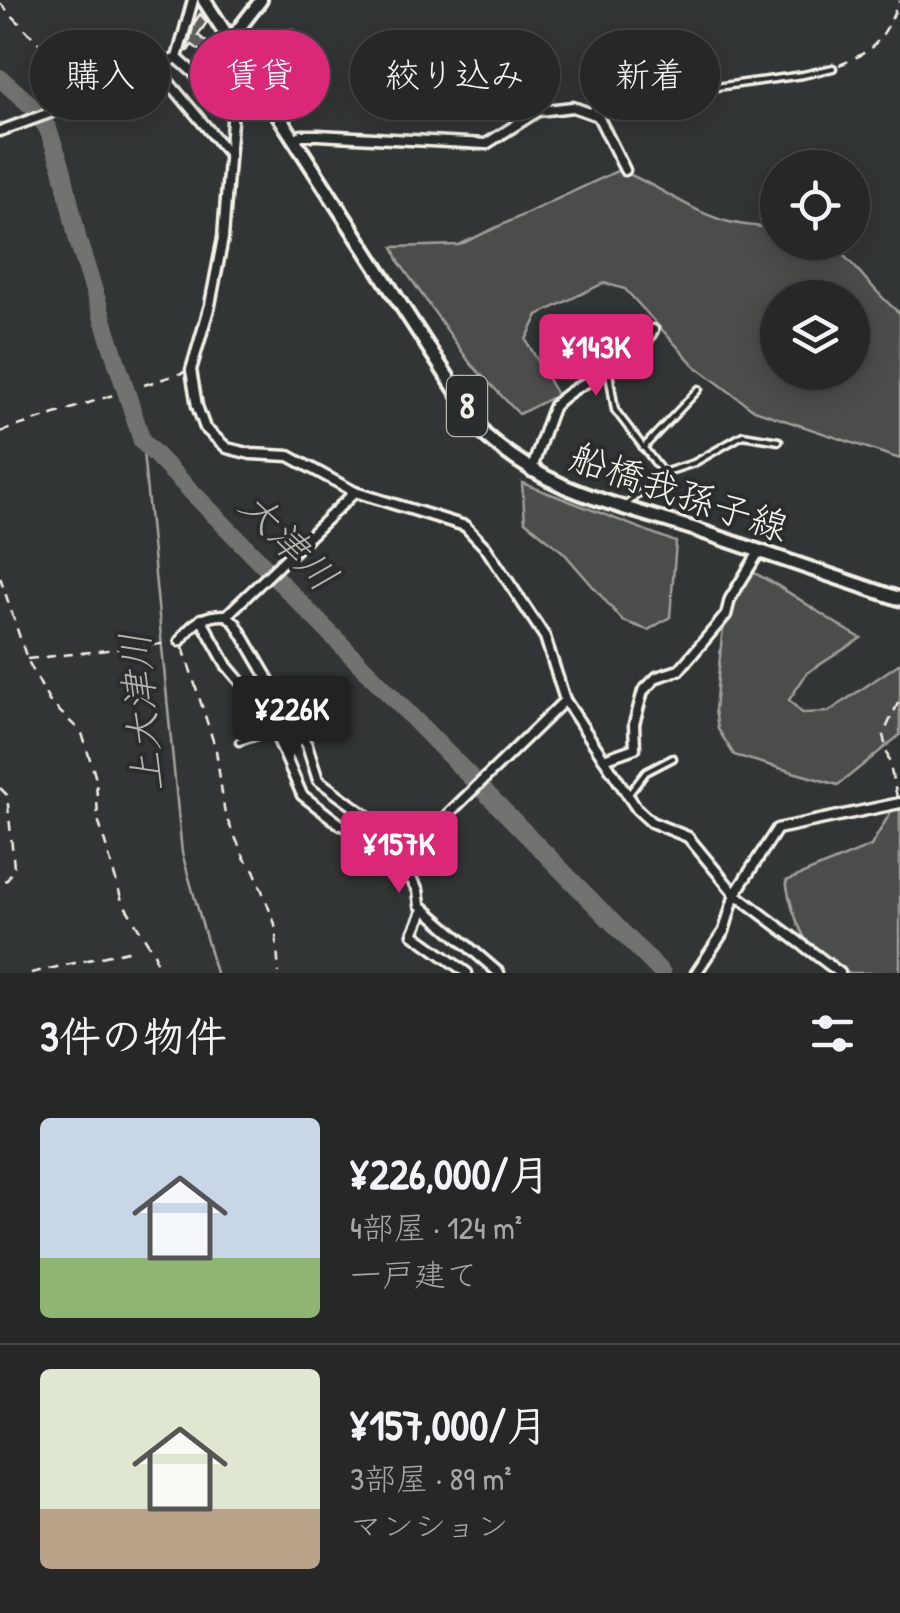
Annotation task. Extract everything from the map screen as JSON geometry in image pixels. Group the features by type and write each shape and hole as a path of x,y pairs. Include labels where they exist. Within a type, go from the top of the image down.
{"main road":[{"name":"船橋我孫子線","path":"204,0 224,30"},
{"name":"船橋我孫子線","path":"282,120 485,435 530,472 624,508 900,599"}],"street":[{"path":"170,62 177,58 194,0"},
{"path":"238,30 261,0"},
{"path":"177,58 190,69"},
{"path":"170,84 228,154"},
{"path":"295,140 301,135 318,135 486,144 538,111 580,109"},
{"path":"0,131 30,120"},
{"path":"232,120 224,238 191,370 202,422 211,435 227,448 290,456 354,492 465,526 476,536 545,637 565,700 643,817 676,831 699,847 735,894 840,973"},
{"path":"600,120 626,170"},
{"path":"530,472 546,436 550,409 645,347 654,330"},
{"path":"180,640 194,622 228,616 354,492"},
{"path":"604,759 634,748 634,724 643,691 657,676 679,670 726,615 730,599 759,552"},
{"path":"228,616 295,723 318,780 367,816 386,848"},
{"path":"202,619 227,666 255,699 274,730 302,796 341,825 386,848 400,861 418,890 424,909 499,973"},
{"path":"400,861 565,700"},
{"path":"696,973 724,931 735,894 777,828 899,803"},
{"path":"424,909 414,934 467,973"}],"lane":[{"path":"720,86 833,68"},
{"path":"608,373 616,410 664,473"},
{"path":"643,448 699,389"},
{"path":"624,508 634,494 664,473 694,463 743,435 779,441"},
{"path":"239,742 274,730"},
{"path":"628,795 646,772 673,758"}],"path":[{"path":"833,68 862,56 880,43 900,1"},
{"path":"2,2 30,33"},
{"path":"144,384 191,370"},
{"path":"0,432 112,395"},
{"path":"0,577 27,660 49,700 82,734 96,779 98,820 122,901 156,954 157,973"},
{"path":"180,640 216,750 225,815 244,859 254,870 275,924 279,973"},
{"path":"27,660 166,644"},
{"path":"899,803 883,735 900,699"},
{"path":"0,788 7,794 14,867 7,880 0,882"},
{"path":"31,973 132,950"}],"shaded area":[{"path":"619,170 715,217 760,227 760,260 848,260 866,280 760,280 760,390 870,390 870,284 900,313 900,459 754,410 695,366 625,289 604,283 538,315 526,340 557,395 519,414 470,363 399,262 393,247 459,245"},
{"path":"522,483 676,542 670,617 648,630 623,621 563,552 525,521"},
{"path":"752,572 861,638 807,673 789,700 802,713 828,712 900,663 900,735 838,785 734,755 718,729 715,710 722,635 733,599"},
{"path":"900,807 900,973 843,973 820,958 803,935 786,881 871,846 893,808"}],"building":[{"path":"200,14 207,22 201,30 192,30"}],"waterway":[{"name":"大津川","path":"0,78 34,108 48,129 62,168 78,241 142,441 662,973"},
{"name":"上大津川","path":"142,441 182,853 216,973"}]}
